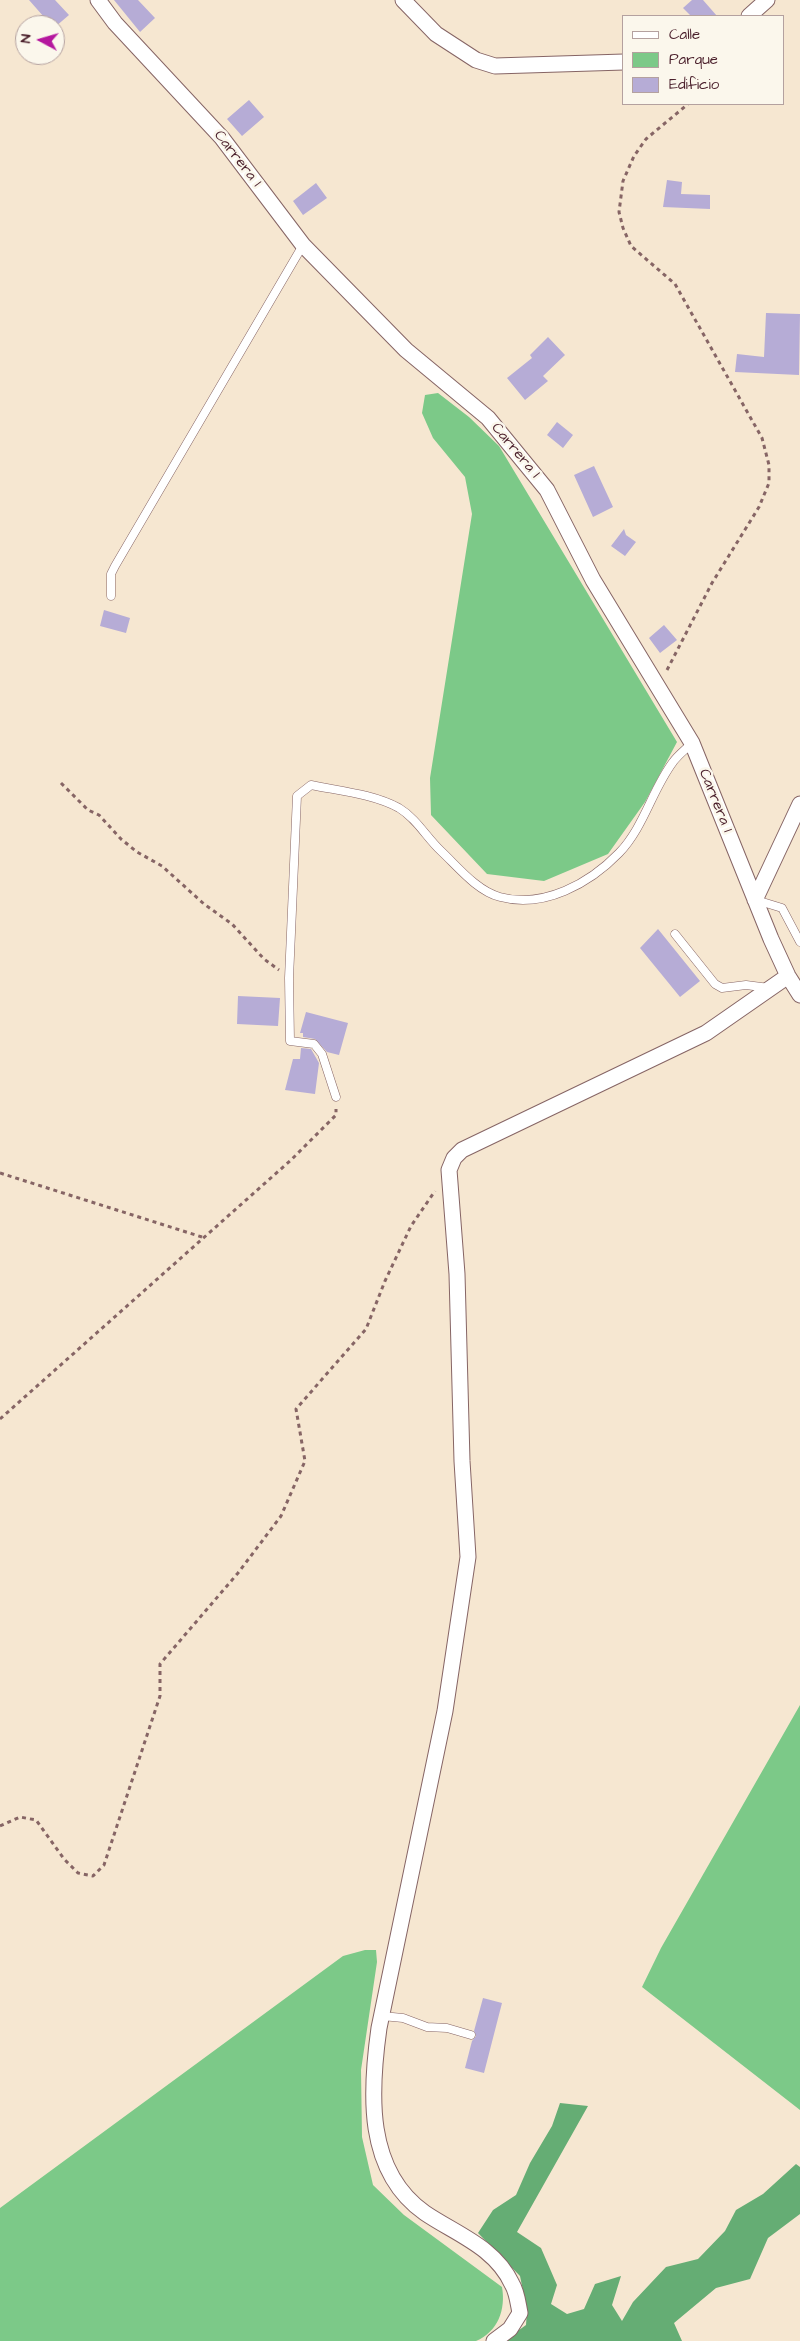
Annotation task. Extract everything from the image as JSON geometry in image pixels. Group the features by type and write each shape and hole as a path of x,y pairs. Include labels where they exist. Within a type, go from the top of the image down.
{"street":[{"name":"Carrera 1","path":"98,0 115,23 222,138 302,246 406,350 488,418 547,490 593,580 692,743 755,900 788,976 800,995"},
{"path":"403,0 436,34 476,60 495,66 622,62"},
{"path":"750,15 767,0"},
{"path":"755,900 800,804"},
{"path":"494,2341 510,2329 519,2318 520,2313 513,2285 506,2271 495,2258 477,2244 424,2212 401,2191 378,2144 374,2130 373,2071 382,2016 445,1711 468,1557 462,1461 457,1274 450,1170 454,1158 466,1148 706,1033 788,976"}],"lane":[{"path":"112,596 111,574 115,566 302,246"},
{"path":"336,1097 322,1054 314,1044 290,1041 289,978 297,796 311,785 373,798 399,808 414,819 439,849 479,886 500,897 520,899 553,896 596,874 620,852 644,816 673,762 692,743"},
{"path":"755,900 782,908 800,942"},
{"path":"674,934 715,984 722,988 746,984 772,988"},
{"path":"382,2016 403,2018 428,2027 448,2028 471,2034"}],"path":[{"path":"660,690 668,677 667,669 712,583 759,507 769,483 769,465 762,438 675,284 631,246 623,228 619,212 623,180 634,156 646,139 687,105"},
{"path":"61,783 88,810 99,815 121,839 137,852 162,866 204,904 232,924 264,959 289,978"},
{"path":"0,1419 291,1160 336,1115 336,1097"},
{"path":"0,1826 20,1817 36,1820 64,1858 78,1873 93,1876 104,1865 160,1696 160,1664 238,1573 281,1516 304,1461 296,1409 366,1329 385,1281 411,1226 450,1170"},
{"path":"0,1173 202,1238"}],"green space":[{"path":"438,393 469,417 499,446 677,742 645,802 608,854 544,881 487,874 431,815 430,778 472,514 465,477 433,438 422,413 425,395"},
{"path":"800,1705 800,2110 642,1987 661,1948"},
{"path":"365,1950 376,1950 377,1962 361,2070 362,2137 373,2185 404,2215 502,2287 503,2303 499,2319 490,2332 476,2341 0,2341 0,2208 343,1956"},
{"path":"560,2103 588,2106 517,2232 541,2248 557,2285 551,2304 567,2314 584,2309 595,2284 621,2276 612,2305 622,2321 633,2302 666,2267 698,2259 725,2231 736,2210 763,2194 796,2164 800,2167 800,2214 768,2238 750,2279 716,2288 674,2323 682,2341 504,2341 526,2325 527,2310 520,2276 478,2233 493,2210 516,2195 530,2163 552,2126"}],"building":[{"path":"29,0 55,0 69,15 65,18 65,15 42,15"},
{"path":"114,0 138,0 155,18 140,32"},
{"path":"692,0 703,0 716,15 690,15 683,8"},
{"path":"249,100 264,117 242,136 227,119"},
{"path":"667,180 682,182 681,194 710,195 710,209 663,207"},
{"path":"316,183 327,198 303,215 293,201"},
{"path":"766,313 800,314 799,375 735,372 737,354 764,357"},
{"path":"548,337 565,355 543,376 548,381 525,400 507,378 532,358 530,355"},
{"path":"557,422 573,435 563,448 547,435"},
{"path":"594,466 613,507 593,517 574,475"},
{"path":"624,529 626,535 636,542 625,556 611,546"},
{"path":"104,610 130,618 126,633 100,626"},
{"path":"664,625 677,640 660,653 649,638"},
{"path":"658,929 700,981 680,997 640,948"},
{"path":"238,996 280,998 278,1026 237,1024"},
{"path":"306,1012 348,1023 339,1055 327,1052 315,1039 303,1037 303,1033 300,1033"},
{"path":"301,1048 311,1049 319,1063 315,1094 285,1090 293,1059 300,1059"},
{"path":"483,1998 502,2003 484,2073 465,2068 472,2041 476,2036 474,2031"}]}
